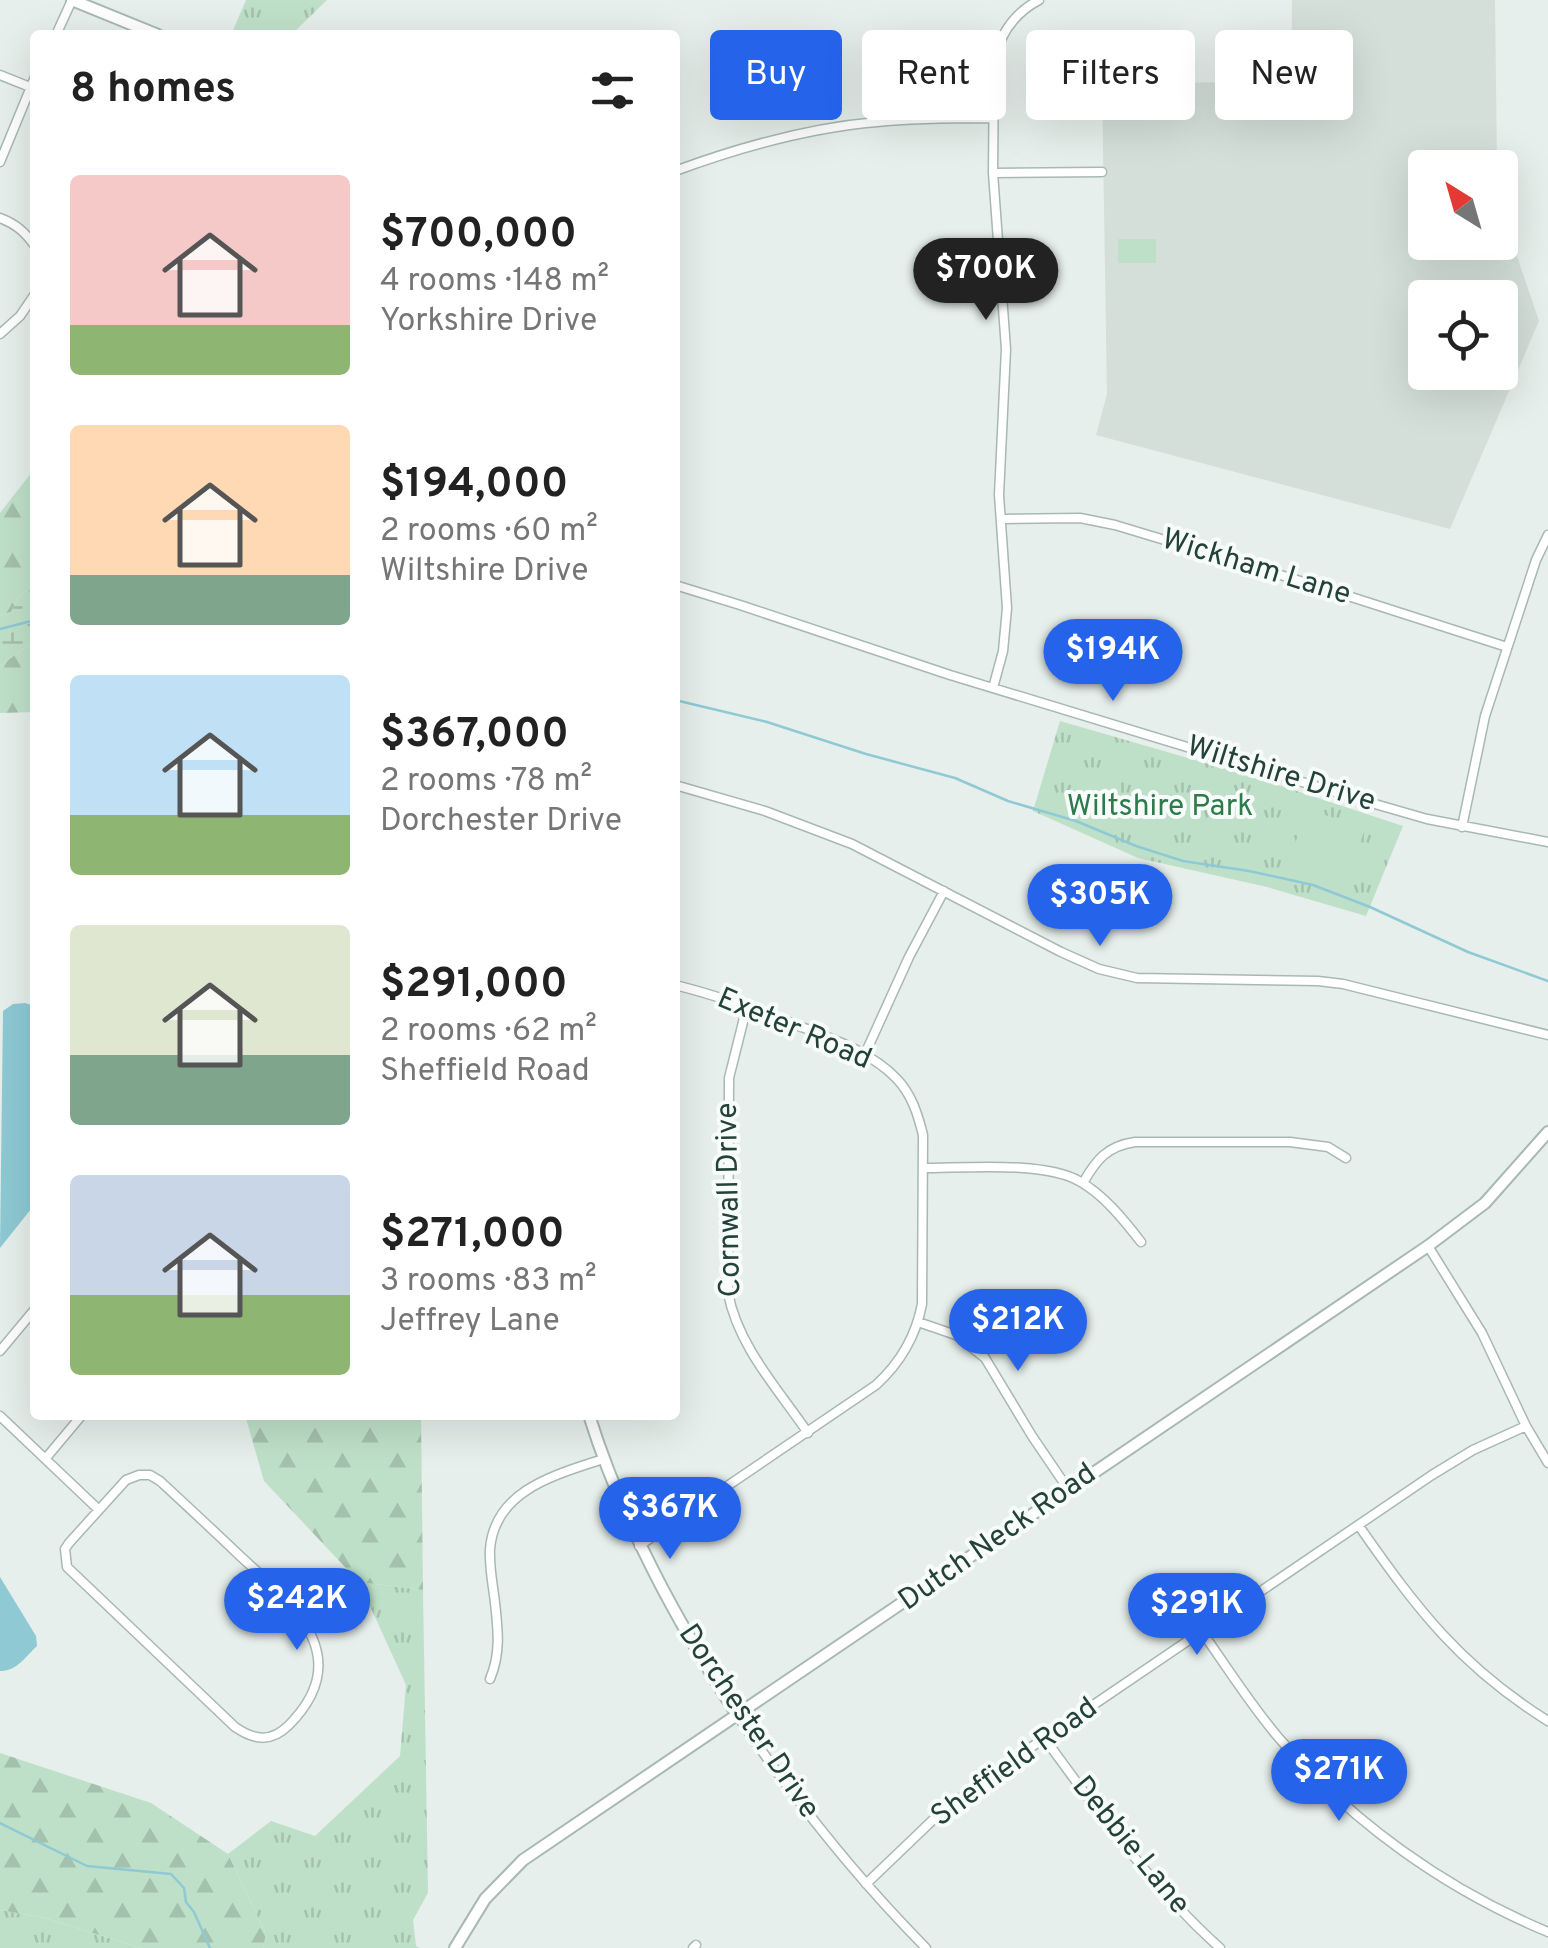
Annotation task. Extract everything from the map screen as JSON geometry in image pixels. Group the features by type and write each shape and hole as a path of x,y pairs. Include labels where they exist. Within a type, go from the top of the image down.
{"street":[{"path":"58,30 72,0 146,30"},
{"path":"1006,31 1011,22 1039,0"},
{"path":"0,75 30,87 0,162"},
{"path":"680,169 760,142 896,120"},
{"path":"992,120 1006,349 1000,482 1006,622 993,688"},
{"path":"993,173 1102,172"},
{"path":"0,218 14,223 30,240"},
{"path":"0,334 30,301"},
{"name":"Wickham Lane","path":"1001,519 1080,518 1115,525 1507,647"},
{"path":"1462,827 1485,716 1536,560 1548,535"},
{"name":"Wiltshire Drive","path":"680,587 740,604 869,650 1368,802 1462,827 1548,842"},
{"path":"680,786 809,826 880,857 1086,964 1115,973 1137,978 1330,982 1548,1035"},
{"path":"865,1054 944,891"},
{"name":"Exeter Road","path":"640,1546 885,1377 918,1322 922,1289 922,1136 909,1094 865,1054 747,1006 680,986"},
{"name":"Cornwall Drive","path":"747,1006 729,1078 728,1293 743,1340 808,1433"},
{"name":"Dutch Neck Road","path":"455,1948 485,1899 524,1860 1428,1246 1502,1186 1548,1132"},
{"path":"1083,1183 1100,1156 1135,1142 1290,1142 1328,1147 1346,1158"},
{"path":"923,1168 1038,1169 1065,1174 1083,1183 1141,1242"},
{"path":"1428,1246 1482,1333 1548,1463"},
{"path":"0,1351 30,1315"},
{"path":"918,1322 956,1335 985,1358 1068,1489"},
{"path":"0,1416 99,1510"},
{"path":"46,1458 78,1420"},
{"name":"Dorchester Drive","path":"590,1420 640,1546 672,1609 737,1715 802,1808 926,1948"},
{"name":"Sheffield Road","path":"866,1884 966,1792 1453,1462 1526,1426"},
{"path":"490,1679 499,1637 490,1544 499,1519 516,1497 538,1482 602,1459"},
{"path":"150,1475 294,1606 310,1631 318,1672 312,1695 286,1728 270,1738 252,1738 235,1727 68,1567 66,1549 99,1510 126,1480 150,1475"},
{"path":"1358,1526 1444,1639 1492,1683 1548,1722"},
{"path":"1202,1632 1279,1738 1370,1826 1436,1874 1548,1932"},
{"name":"Debbie Lane","path":"1045,1740 1124,1847 1162,1892 1220,1948"}],"shaded area":[{"path":"1292,0 1495,0 1497,150 1408,150 1408,260 1518,259 1539,321 1518,370 1518,280 1408,280 1408,390 1509,390 1450,529 1096,435 1107,394 1103,120 1195,120 1195,83 1215,82 1215,120 1353,120 1353,30 1292,30"}],"green space":[{"path":"246,0 327,0 296,30 233,30"},
{"path":"1118,239 1156,239 1156,263 1118,263"},
{"path":"30,474 30,590 20,594 11,612 0,615 0,513"},
{"path":"30,590 30,644 0,666 0,615 11,612 20,594"},
{"path":"30,644 30,712 0,713 0,666"},
{"name":"Wiltshire Park","path":"1060,721 1257,778 1403,826 1366,916 1267,887 1138,858 1033,811"},
{"path":"1084,767 1122,779 1116,801 1077,789"},
{"path":"1306,809 1365,828 1351,871 1340,873 1291,857"},
{"path":"246,1420 421,1420 423,1590 359,1582 264,1481"},
{"path":"359,1582 423,1590 428,1893 413,1920 416,1946 420,1948 263,1948 266,1934 228,1854 271,1821 315,1836 400,1756 406,1685"},
{"path":"0,1753 151,1803 228,1854 266,1934 263,1948 141,1948 45,1918 0,1910"},
{"path":"0,1910 45,1918 141,1948 0,1948"}],"water":[{"path":"13,1004 30,1004 30,1210 0,1248 3,1011"},
{"path":"0,1577 36,1636 37,1646 6,1671 0,1671"}],"waterway":[{"path":"0,629 30,621"},
{"path":"680,701 767,722 955,778 1008,801 1076,821 1183,861 1313,885 1468,952 1548,981"},
{"path":"0,1823 87,1866 171,1874 184,1888 186,1902 210,1948"}]}
